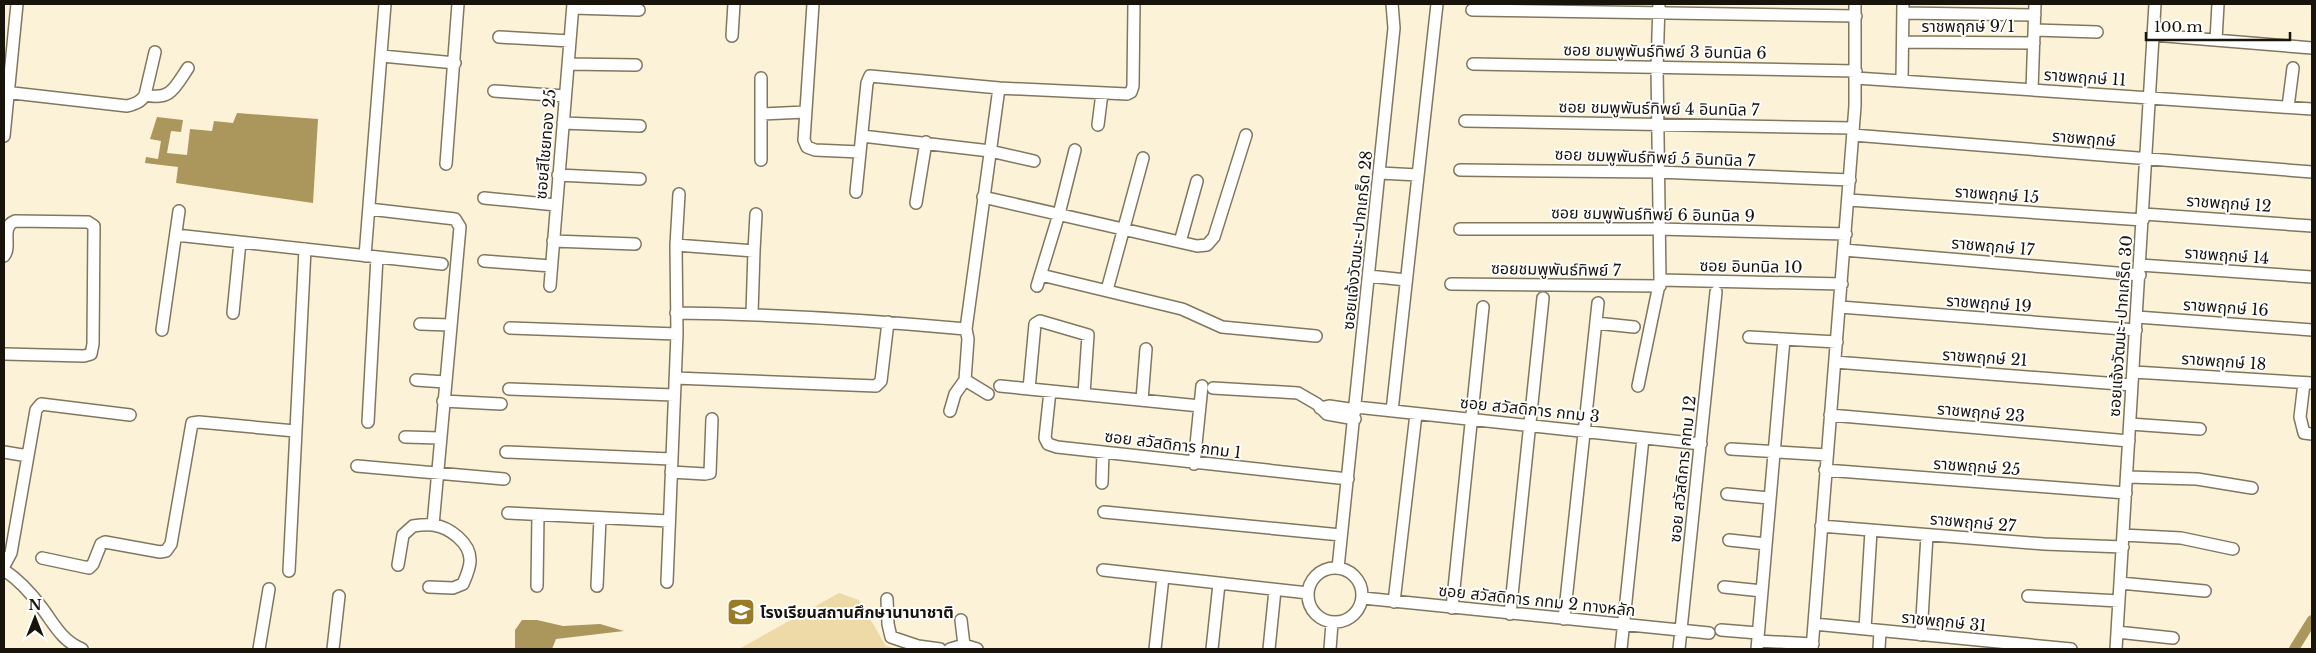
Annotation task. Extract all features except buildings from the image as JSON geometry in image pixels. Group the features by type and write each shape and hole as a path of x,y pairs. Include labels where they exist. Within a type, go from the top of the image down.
{"street":[{"path":"4,136 6,92 17,4"},
{"path":"365,256 385,4"},
{"path":"446,164 458,4"},
{"path":"732,36 734,4"},
{"path":"813,4 804,140 807,147 816,150 860,152"},
{"path":"856,192 867,83 870,76 999,88 1126,94 1132,92 1134,4"},
{"name":"ซอยแจ้งวัฒนะ-ปากเกร็ด 28","path":"1338,568 1356,412 1394,28 1392,4"},
{"path":"1392,411 1437,4"},
{"path":"1721,630 1758,641 1813,647 1821,526 1849,200 1856,74 1856,4"},
{"name":"ซอยแจ้งวัฒนะ-ปากเกร็ด 30","path":"2116,649 2151,98 2155,4"},
{"path":"2216,40 2218,4"},
{"path":"573,6 615,6 639,10"},
{"name":"ซอยสีไชยทอง 25","path":"550,286 573,6"},
{"path":"1472,10 1659,8 1856,16"},
{"path":"1638,386 1660,283 1657,67 1659,8"},
{"path":"1902,80 1903,8"},
{"name":"ราชพฤกษ์ 9/1","path":"1903,8 2035,9 2032,90"},
{"path":"2035,30 2097,32"},
{"path":"2153,35 2312,48"},
{"path":"498,37 570,41"},
{"name":"ราชพฤกษ์ 9/1","path":"1903,42 2034,43"},
{"path":"6,92 127,106 142,101 155,52"},
{"path":"382,56 455,63"},
{"path":"568,64 636,65"},
{"name":"ซอย ชมพูพันธ์ทิพย์ 3 อินทนิล 6","path":"1473,64 1657,67 1856,74"},
{"path":"145,94 159,98 166,95 173,90 188,68"},
{"path":"2288,107 2293,68"},
{"name":"ราชพฤกษ์ 11","path":"1856,74 1902,80 2032,90 2312,109"},
{"path":"761,78 761,160"},
{"path":"950,411 955,394 964,380 968,339 966,329 982,197 999,88"},
{"path":"494,90 565,96"},
{"path":"1098,125 1102,93"},
{"path":"761,114 805,112"},
{"name":"ซอย ชมพูพันธ์ทิพย์ 4 อินทนิล 7","path":"1465,121 1658,123 1853,132"},
{"path":"563,123 640,126"},
{"name":"ราชพฤกษ์","path":"1853,132 2312,172"},
{"path":"982,197 1197,246 1207,245 1212,241 1246,135"},
{"path":"862,136 990,150 1034,161"},
{"path":"916,203 926,142"},
{"path":"1037,286 1059,214 1075,150"},
{"path":"1107,290 1143,158"},
{"name":"ซอย ชมพูพันธ์ทิพย์ 5 อินทนิล 7","path":"1460,170 1658,172 1850,180"},
{"path":"1380,173 1418,176"},
{"path":"558,175 640,179"},
{"path":"1180,242 1197,181"},
{"path":"667,582 677,334 676,245 679,194"},
{"path":"484,198 556,205"},
{"name":"ราชพฤกษ์ 15","path":"1849,200 2143,217"},
{"path":"369,208 455,219 460,227 436,473 433,525"},
{"path":"162,330 178,211"},
{"path":"752,314 756,214"},
{"name":"ราชพฤกษ์ 12","path":"2143,217 2312,226"},
{"path":"4,256 7,252 6,227 9,223 15,221 88,222 94,226 93,344 91,354 84,356 4,354"},
{"name":"ซอย ชมพูพันธ์ทิพย์ 6 อินทนิล 9","path":"1460,228 1659,229 1846,234"},
{"path":"176,235 442,264"},
{"path":"553,241 635,244"},
{"path":"233,313 240,242"},
{"path":"676,245 754,251"},
{"path":"289,571 305,250"},
{"name":"ราชพฤกษ์ 17","path":"1844,250 2140,270"},
{"path":"368,422 377,257"},
{"path":"484,261 551,266"},
{"name":"ราชพฤกษ์ 14","path":"2140,270 2312,278"},
{"path":"1041,275 1189,312 1222,326 1316,336"},
{"path":"1369,276 1406,280"},
{"name":"ซอยชมพูพันธ์ทิพย์ 7","path":"1451,284 1660,283"},
{"name":"ซอย อินทนิล 10","path":"1660,283 1842,284"},
{"name":"ซอย สวัสดิการ กทม 12","path":"1679,649 1716,292"},
{"path":"1510,614 1543,298"},
{"path":"1564,619 1586,432 1598,303"},
{"path":"1452,608 1483,307"},
{"name":"ราชพฤกษ์ 19","path":"1840,308 2136,330"},
{"path":"676,313 752,314 888,322 966,329"},
{"name":"ราชพฤกษ์ 16","path":"2137,316 2312,330"},
{"path":"1029,389 1035,324 1040,321 1088,335 1084,394"},
{"path":"675,378 876,386 881,381 888,322"},
{"path":"1596,323 1634,328"},
{"path":"420,324 450,325"},
{"path":"510,328 677,334"},
{"path":"1749,338 1837,342"},
{"path":"1758,641 1784,339"},
{"path":"1142,400 1146,349"},
{"name":"ราชพฤกษ์ 21","path":"1835,362 2132,385"},
{"name":"ราชพฤกษ์ 18","path":"2134,372 2308,383"},
{"path":"416,380 445,382"},
{"path":"964,380 988,394"},
{"path":"2308,383 2301,426 2304,433 2312,434"},
{"path":"1000,386 1200,406 1194,464"},
{"name":"ซอย สวัสดิการ กทม 3","path":"1200,406 1207,387 1298,393 1327,414 1392,411 1701,444"},
{"path":"509,389 674,395"},
{"name":"ซอย สวัสดิการ กทม 1","path":"1050,391 1045,438 1048,444 1194,464 1348,479"},
{"path":"443,400 501,404"},
{"path":"82,649 55,629 42,608 20,582 4,568 11,553 36,410 41,404 130,415"},
{"path":"1394,602 1416,414"},
{"name":"ราชพฤกษ์ 23","path":"1830,415 2129,441"},
{"path":"671,472 710,473 712,419"},
{"path":"42,558 88,568 93,564 101,544 105,542 160,552 166,551 171,544 192,423 199,422 295,431"},
{"path":"2130,424 2200,429"},
{"path":"405,437 440,438"},
{"path":"1621,649 1643,438"},
{"path":"1731,449 1827,455"},
{"path":"4,452 28,456"},
{"path":"506,452 671,459"},
{"path":"1102,483 1103,452"},
{"path":"357,466 504,479"},
{"name":"ราชพฤกษ์ 25","path":"1826,470 2126,493"},
{"path":"2127,477 2198,479 2252,488"},
{"path":"1727,494 1770,498"},
{"path":"1104,512 1341,536"},
{"path":"508,513 669,521"},
{"path":"537,586 538,514"},
{"path":"597,586 600,518"},
{"path":"398,565 400,544 407,529 413,526 433,525 453,533 465,545 470,561 463,584 460,586 429,587"},
{"name":"ราชพฤกษ์ 27","path":"1821,526 2044,544 2122,547"},
{"path":"1865,629 1871,531"},
{"path":"1921,635 1927,535"},
{"path":"2123,535 2181,538 2232,549"},
{"path":"1730,540 1766,544"},
{"path":"1338,568 1348,571 1357,578 1362,587 1363,598 1360,608 1353,617 1343,622 1332,623 1322,620 1314,613 1309,603 1308,593 1311,582 1318,574 1327,569 1338,568"},
{"path":"1103,570 1308,593"},
{"path":"1155,649 1163,577"},
{"path":"2120,583 2205,591"},
{"path":"1212,649 1219,584"},
{"path":"1724,587 1762,591"},
{"path":"259,649 269,589"},
{"path":"1269,649 1275,590"},
{"path":"333,649 339,596"},
{"path":"2028,596 2119,601"},
{"name":"ซอย สวัสดิการ กทม 2 ทางหลัก","path":"1363,598 1709,633"},
{"path":"887,599 888,624 891,637 910,644 940,649"},
{"path":"961,620 964,645"},
{"path":"1330,649 1332,623"},
{"name":"ราชพฤกษ์ 31","path":"1814,624 2008,646 2064,649"},
{"path":"1879,649 1880,631"},
{"path":"2117,632 2173,638"},
{"path":"950,649 964,645 977,649"}],"shaded area":[{"path":"237,113 318,119 313,203 176,183 178,167 145,163 146,157 158,159 161,141 150,139 157,117 183,120 181,132 171,131 167,153 187,155 190,129 212,131 214,121 233,123"},
{"path":"839,593 859,600 886,646 897,649 739,649"},
{"path":"522,620 537,620 563,626 600,624 624,631 556,639 552,649 515,649 515,630"}],"waterway":[{"path":"2294,649 2312,620"}],"place":[{"name":"โรงเรียนสถานศึกษานานาชาติ","path":"741,612"}]}
